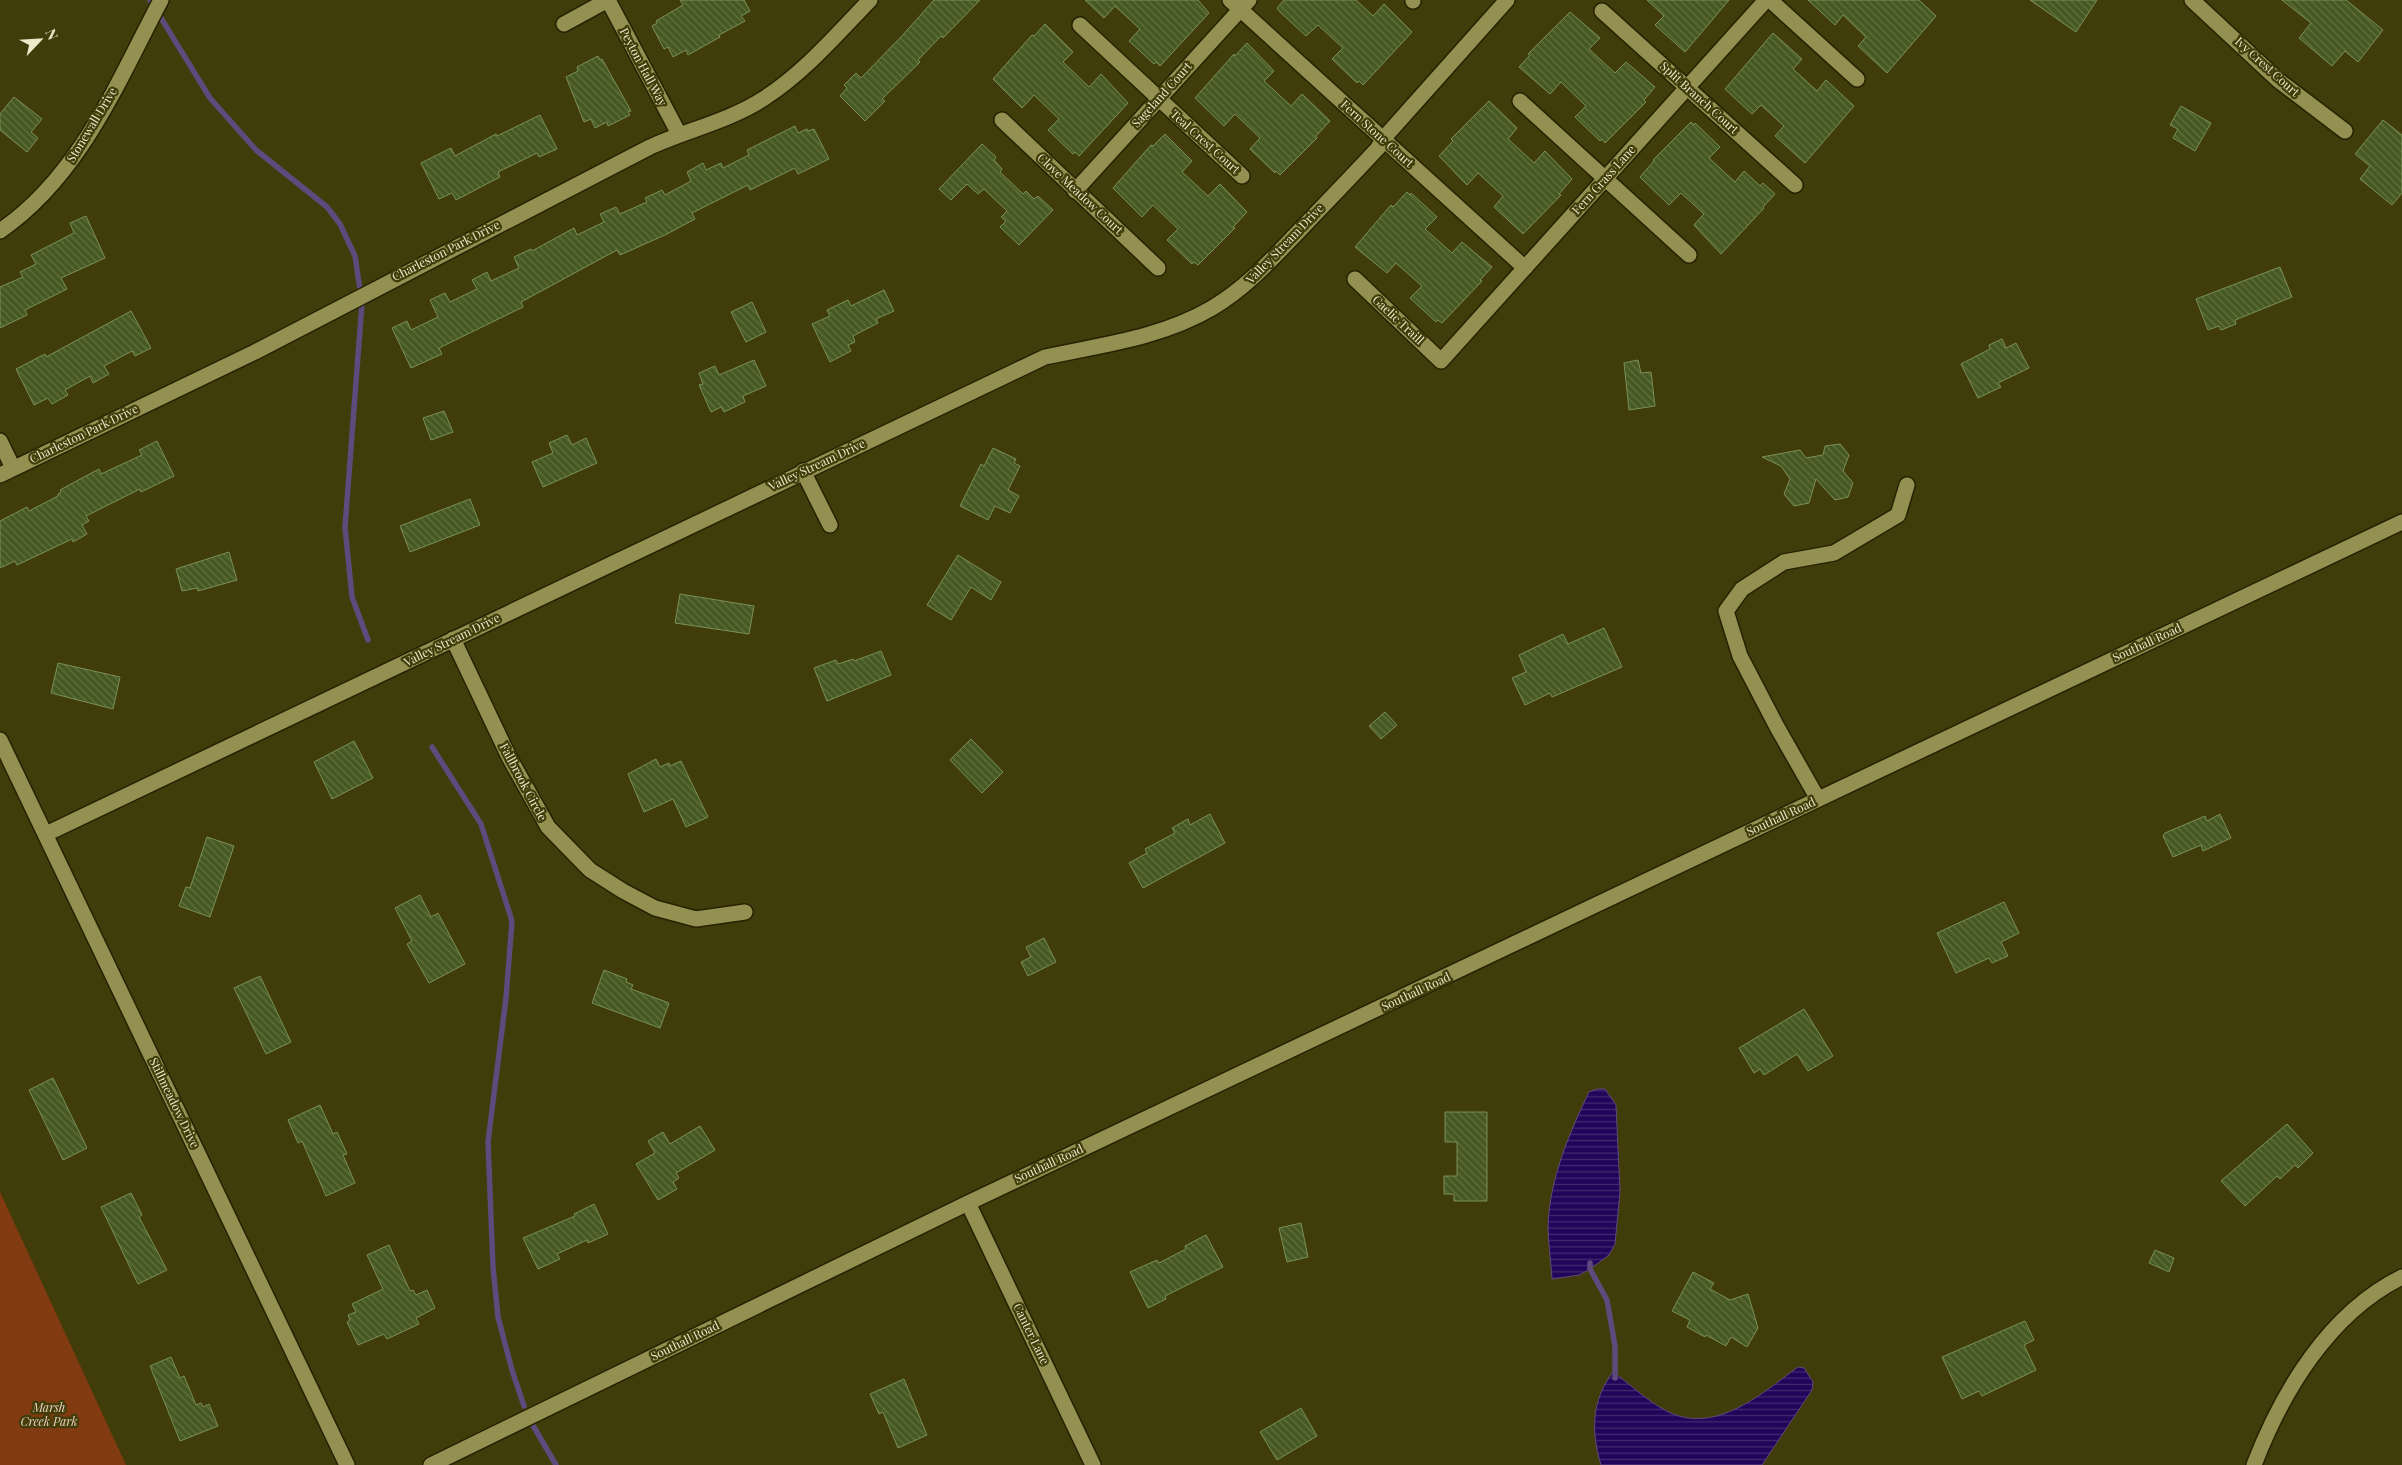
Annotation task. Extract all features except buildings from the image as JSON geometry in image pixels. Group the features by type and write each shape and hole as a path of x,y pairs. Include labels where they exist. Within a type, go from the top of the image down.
{"street":[{"name":"Stonewall Drive","path":"0,231 29,210 56,182 81,147 161,0"},
{"name":"Peyton Hall Way","path":"608,0 679,134"},
{"path":"564,24 608,0"},
{"name":"Charleston Park Drive","path":"6,472 255,352 367,292 679,134 717,121 762,100 790,80 870,0"},
{"name":"Valley Stream Drive","path":"46,834 802,471 1045,357 1121,343 1185,321 1211,308 1250,282 1378,148 1383,139 1507,0"},
{"name":"Fern Grass Lane","path":"1441,361 1766,0"},
{"path":"1770,0 1857,79"},
{"name":"Ivy Crest Court","path":"2192,0 2278,80 2345,131"},
{"name":"Fern Stone Court","path":"1240,3 1383,139 1525,268"},
{"name":"Sageland Court","path":"1075,191 1158,99 1240,3"},
{"name":"Split Branch Court","path":"1602,11 1795,184"},
{"name":"Teal Crest Court","path":"1080,25 1242,176"},
{"path":"1520,101 1688,255"},
{"name":"Clove Meadow Court","path":"1002,120 1158,268"},
{"name":"Gaelic Traill","path":"1355,279 1441,361"},
{"path":"0,441 6,472"},
{"path":"802,471 830,525"},
{"path":"1818,799 1740,656 1726,612 1742,589 1784,562 1834,553 1898,514 1907,485"},
{"name":"Southall Road","path":"431,1465 968,1203 2402,522"},
{"name":"Fallbrook Circle","path":"453,639 509,757 548,827 590,870 655,908 696,919 745,912"},
{"name":"Stillmeadow Drive","path":"0,740 347,1465"},
{"name":"Canter Lane","path":"968,1203 1093,1465"},
{"path":"2254,1465 2267,1430 2309,1359 2365,1302 2402,1277"}],"green space":[{"name":"Marsh Creek Park","path":"0,1192 126,1465 0,1465"}],"shaded area":[{"path":"1605,1089 1616,1105 1620,1192 1615,1244 1609,1255 1590,1269 1579,1275 1552,1279 1548,1225 1552,1190 1574,1124 1589,1092"},
{"path":"1798,1367 1804,1368 1813,1382 1812,1390 1762,1465 1601,1465 1596,1441 1595,1417 1600,1394 1613,1372 1663,1409 1681,1417 1699,1419 1717,1416 1735,1409 1752,1400"}],"waterway":[{"path":"150,0 210,98 256,150 327,207 340,224 355,256 362,303 345,527 352,597 368,640"},
{"path":"432,747 481,824 512,921 506,998 488,1142 493,1267 498,1317 524,1406"},
{"path":"1590,1263 1590,1269 1607,1300 1615,1346 1615,1378"},
{"path":"531,1422 556,1465"}]}
